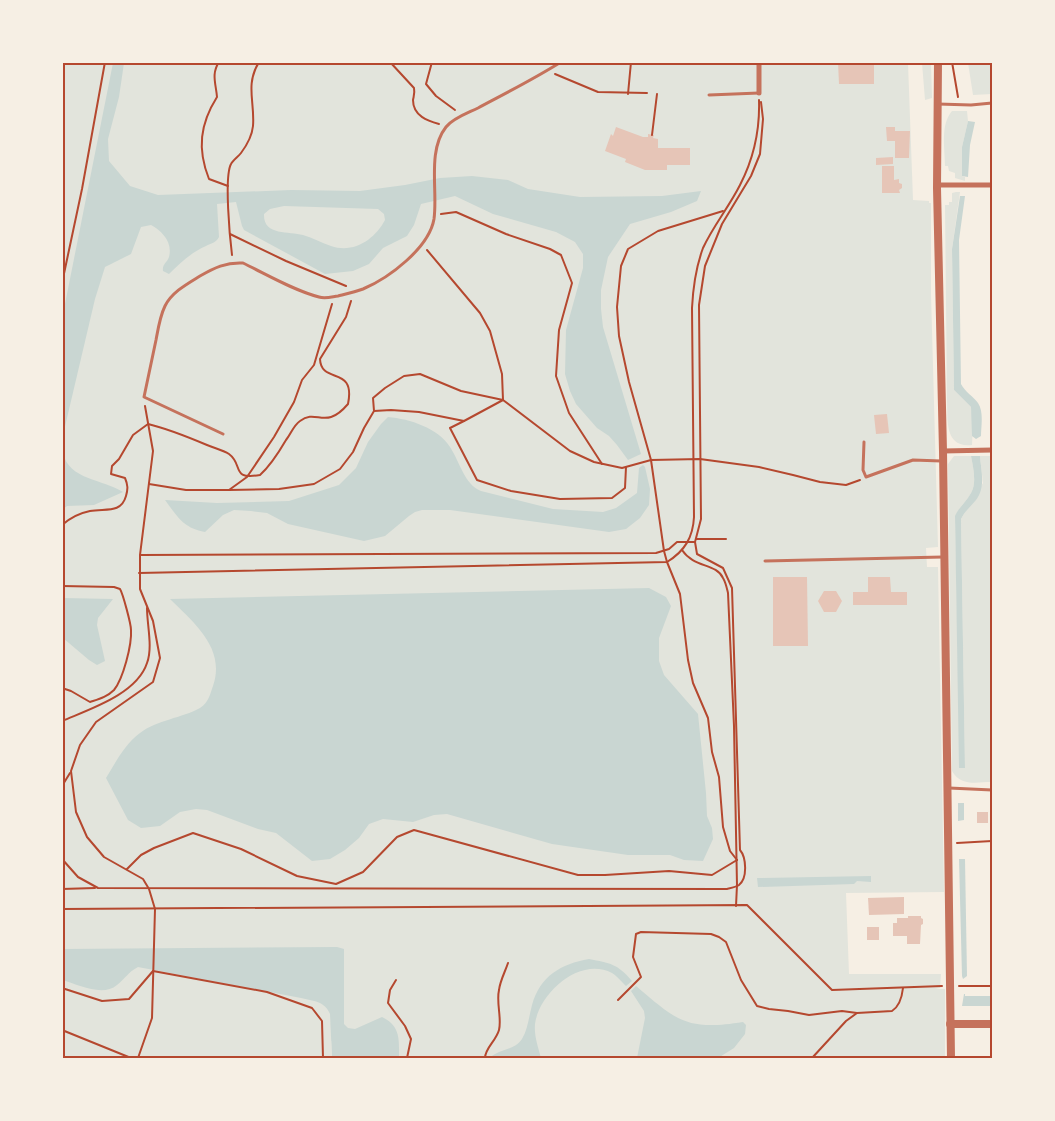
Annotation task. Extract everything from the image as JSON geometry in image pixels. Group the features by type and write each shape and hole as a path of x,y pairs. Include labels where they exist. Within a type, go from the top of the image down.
{"street":[{"path":"758,62 759,93"},
{"path":"938,62 937,185 949,844 950,1058"},
{"path":"937,185 992,185"},
{"path":"943,450 992,450"},
{"path":"950,1024 992,1024"}],"lane":[{"path":"223,434 144,396 160,319 165,306 179,290 213,268 233,263 243,263 303,292 320,298 351,293 381,278 406,260 422,244 429,233 436,202 435,157 437,146 447,126 561,62"},
{"path":"709,95 759,93"},
{"path":"938,104 992,103"},
{"path":"864,442 863,470 866,477 913,460 943,461"},
{"path":"764,561 944,557"},
{"path":"948,788 992,790"}],"path":[{"path":"62,283 82,189 104,62"},
{"path":"219,62 215,69 214,83 217,97 208,113 204,126 202,162 209,179 228,188"},
{"path":"233,263 227,179 231,163 242,152 249,140 252,126 250,85 252,74 258,62"},
{"path":"390,62 414,88 415,108 424,120 447,126"},
{"path":"432,62 426,84 436,96 463,116"},
{"path":"628,94 631,62"},
{"path":"952,62 959,105"},
{"path":"540,75 557,74 598,92 646,93"},
{"path":"139,573 667,562 682,550 693,531 693,289 702,251 724,210 740,186 756,146 760,119 759,93"},
{"path":"62,889 727,890 740,884 745,876 744,854 740,850 732,588 723,568 697,554 695,540 701,518 699,305 705,266 722,224 751,176 760,154 764,119 759,93"},
{"path":"652,135 658,94"},
{"path":"724,210 658,231 628,249 620,266 617,307 620,336 632,391 652,460 664,551 680,594 688,660 693,683 708,718 712,752 718,777 723,827 730,851 737,860"},
{"path":"434,215 456,212 561,255 572,283 559,330 556,376 570,413 603,464"},
{"path":"62,525 70,518 89,511 114,510 120,507 124,502 128,484 125,478 111,474 112,466 119,459 133,435 148,424 169,429 225,452 234,459 237,470 247,477 260,475 263,472 296,424 313,416 327,419 336,416 348,404 348,383 342,378 327,373 322,369 320,359 346,317 352,299 347,286 286,261 230,234"},
{"path":"422,244 480,312 490,330 502,374 503,400"},
{"path":"229,490 247,477 274,437 294,402 302,380 314,365 334,296"},
{"path":"149,484 186,490 229,490 279,489 314,484 340,469 353,452 374,411 373,398 404,376 420,374 461,391 503,400 570,450 594,462 622,468 652,460 694,458 759,467 794,474 820,482 846,485 866,477"},
{"path":"62,786 71,771 80,745 96,722 153,682 160,658 153,621 140,589 139,573 153,451 144,396"},
{"path":"503,400 450,428 477,480 511,491 560,499 612,498 625,488 626,467"},
{"path":"374,411 419,412 464,421"},
{"path":"140,555 656,553 669,549 678,542 726,539"},
{"path":"682,550 692,561 712,568 723,576 728,594 734,726 737,860 736,906"},
{"path":"62,586 114,587 120,589 131,629 126,659 116,687 112,691 90,702 62,688"},
{"path":"62,721 101,704 129,688 141,676 148,662 149,653 146,606"},
{"path":"71,771 76,812 87,837 104,857 143,880 155,909 152,1018 138,1058"},
{"path":"127,869 141,855 193,833 242,849 297,876 336,884 363,872 397,837 414,830 578,875 669,871 712,875 737,860"},
{"path":"949,844 992,841"},
{"path":"62,859 78,877 98,888"},
{"path":"62,909 736,906 747,904 832,990 992,986"},
{"path":"618,1000 640,977 633,957 636,934 641,932 711,934 726,942 741,980 757,1006 769,1010 809,1015 892,1011 900,1001 903,987"},
{"path":"484,1058 484,1055 497,1037 500,1027 498,1010 499,990 508,963"},
{"path":"62,988 102,1000 128,999 153,971"},
{"path":"153,971 267,992 312,1008 322,1021 323,1058"},
{"path":"396,980 390,990 388,1002 405,1026 411,1039 407,1058"},
{"path":"812,1058 857,1013"},
{"path":"62,1030 131,1058"}],"shaded area":[{"path":"62,63 908,63 913,200 929,201 931,203 931,294 938,547 926,548 927,567 938,567 944,892 846,893 849,974 941,974 940,988 935,989 945,989 945,1058 356,1058 355,1029 331,1041 332,1058 63,1058"},
{"path":"113,63 124,63 119,97 108,139 109,161 130,186 158,195 291,190 360,191 440,178 472,176 508,180 528,189 580,197 662,196 701,191 697,201 671,212 630,224 608,257 601,290 603,327 641,454 628,460 609,436 597,428 576,404 565,374 566,330 583,268 583,254 575,242 556,232 493,214 455,196 421,204 414,225 407,236 383,248 369,264 353,271 325,274 244,230 236,202 217,204 218,239 191,255 169,274 163,271 170,252 166,238 151,225 141,227 131,254 105,267 95,299 63,435 63,314","holes":["284,206 378,209 384,214 385,220 381,227 370,239 348,248 331,246 303,235 272,229 265,221 264,214 270,209"]},
{"path":"922,63 931,63 932,98 925,100"},
{"path":"968,63 992,63 992,94 973,95"},
{"path":"952,111 967,111 968,121 962,147 962,176 965,177 965,181 955,178 955,173 949,171 948,166 945,166 945,130 948,117"},
{"path":"968,121 975,122 970,145 968,177 962,176 962,147"},
{"path":"960,192 952,249 954,390 971,407 973,420 972,445 963,445 956,442 949,431 947,416 945,205 949,205 949,202 952,202 952,193"},
{"path":"960,196 965,196 959,240 961,384 980,407 982,419 981,436 976,439 972,436 971,407 954,390 952,249"},
{"path":"388,417 414,422 431,430 445,440 466,478 475,488 481,491 553,509 603,512 616,508 637,493 639,468 643,465 650,489 649,505 640,518 626,529 609,532 450,510 422,510 409,516 385,536 364,541 288,524 267,513 234,510 223,515 205,532 191,528 186,524 177,516 165,500 217,503 289,501 339,485 356,468 368,442"},
{"path":"63,453 66,462 79,474 123,492 94,505 67,506 63,509"},
{"path":"954,456 971,456 974,475 973,489 955,517 960,768 965,768 961,519 983,483 980,456 992,456 992,782 965,782 952,771 948,464"},
{"path":"971,456 980,456 982,484 976,500 961,519 965,768 959,768 955,516 973,489 974,475"},
{"path":"649,588 666,597 671,606 659,638 659,661 664,675 698,714 707,816 712,828 713,839 703,861 684,860 670,855 628,855 552,844 447,814 434,815 413,822 383,819 369,824 359,838 345,850 330,859 312,861 276,833 258,829 207,810 196,809 180,812 160,826 141,828 128,820 106,778 125,748 140,733 154,725 200,708 210,695 216,672 211,648 198,627 170,599"},
{"path":"63,598 113,599 98,618 97,625 105,661 97,665 63,638"},
{"path":"958,803 964,803 964,820 958,821"},
{"path":"959,859 965,859 967,976 963,979 962,976"},
{"path":"871,876 871,882 857,881 854,884 758,887 757,878"},
{"path":"337,947 344,949 344,1024 348,1028 355,1029 382,1017 396,1029 399,1058 332,1058 330,1014 325,1006 310,1000 138,967 131,971 117,985 105,990 90,989 63,980 62,949"},
{"path":"589,959 613,965 632,981 626,986 612,973 600,969 587,969 575,973 563,980 553,990 538,1012 535,1033 541,1058 490,1058 515,1046 522,1039 536,995 546,979 569,964"},
{"path":"636,986 662,1008 684,1020 695,1024 708,1025 743,1022 746,1025 745,1034 734,1048 718,1058 637,1058 645,1018 644,1011 631,991"},
{"path":"964,994 965,996 992,996 992,1006 962,1006"}],"building":[{"path":"838,62 874,62 874,84 839,84"},
{"path":"616,127 643,137 648,137 648,134 654,135 653,138 658,139 658,148 690,148 690,165 667,165 667,170 645,170 625,162 626,159 605,151 611,134 613,136"},
{"path":"886,127 895,127 895,131 910,131 909,158 895,158 895,141 887,141"},
{"path":"893,157 893,164 876,165 876,158"},
{"path":"882,166 894,166 894,180 899,179 899,183 902,184 902,188 899,190 900,193 882,193"},
{"path":"887,414 889,433 876,434 874,415"},
{"path":"773,577 807,577 808,646 773,646"},
{"path":"868,577 890,577 891,592 907,592 907,605 853,605 853,592 868,592"},
{"path":"824,591 836,591 842,601 836,612 824,612 818,601"},
{"path":"977,812 988,812 988,823 977,823"},
{"path":"904,897 904,914 869,915 868,898"},
{"path":"908,916 921,916 923,919 920,944 907,944 907,936 893,936 893,923 897,923 897,918 908,918"},
{"path":"867,927 879,927 879,940 867,940"}]}
